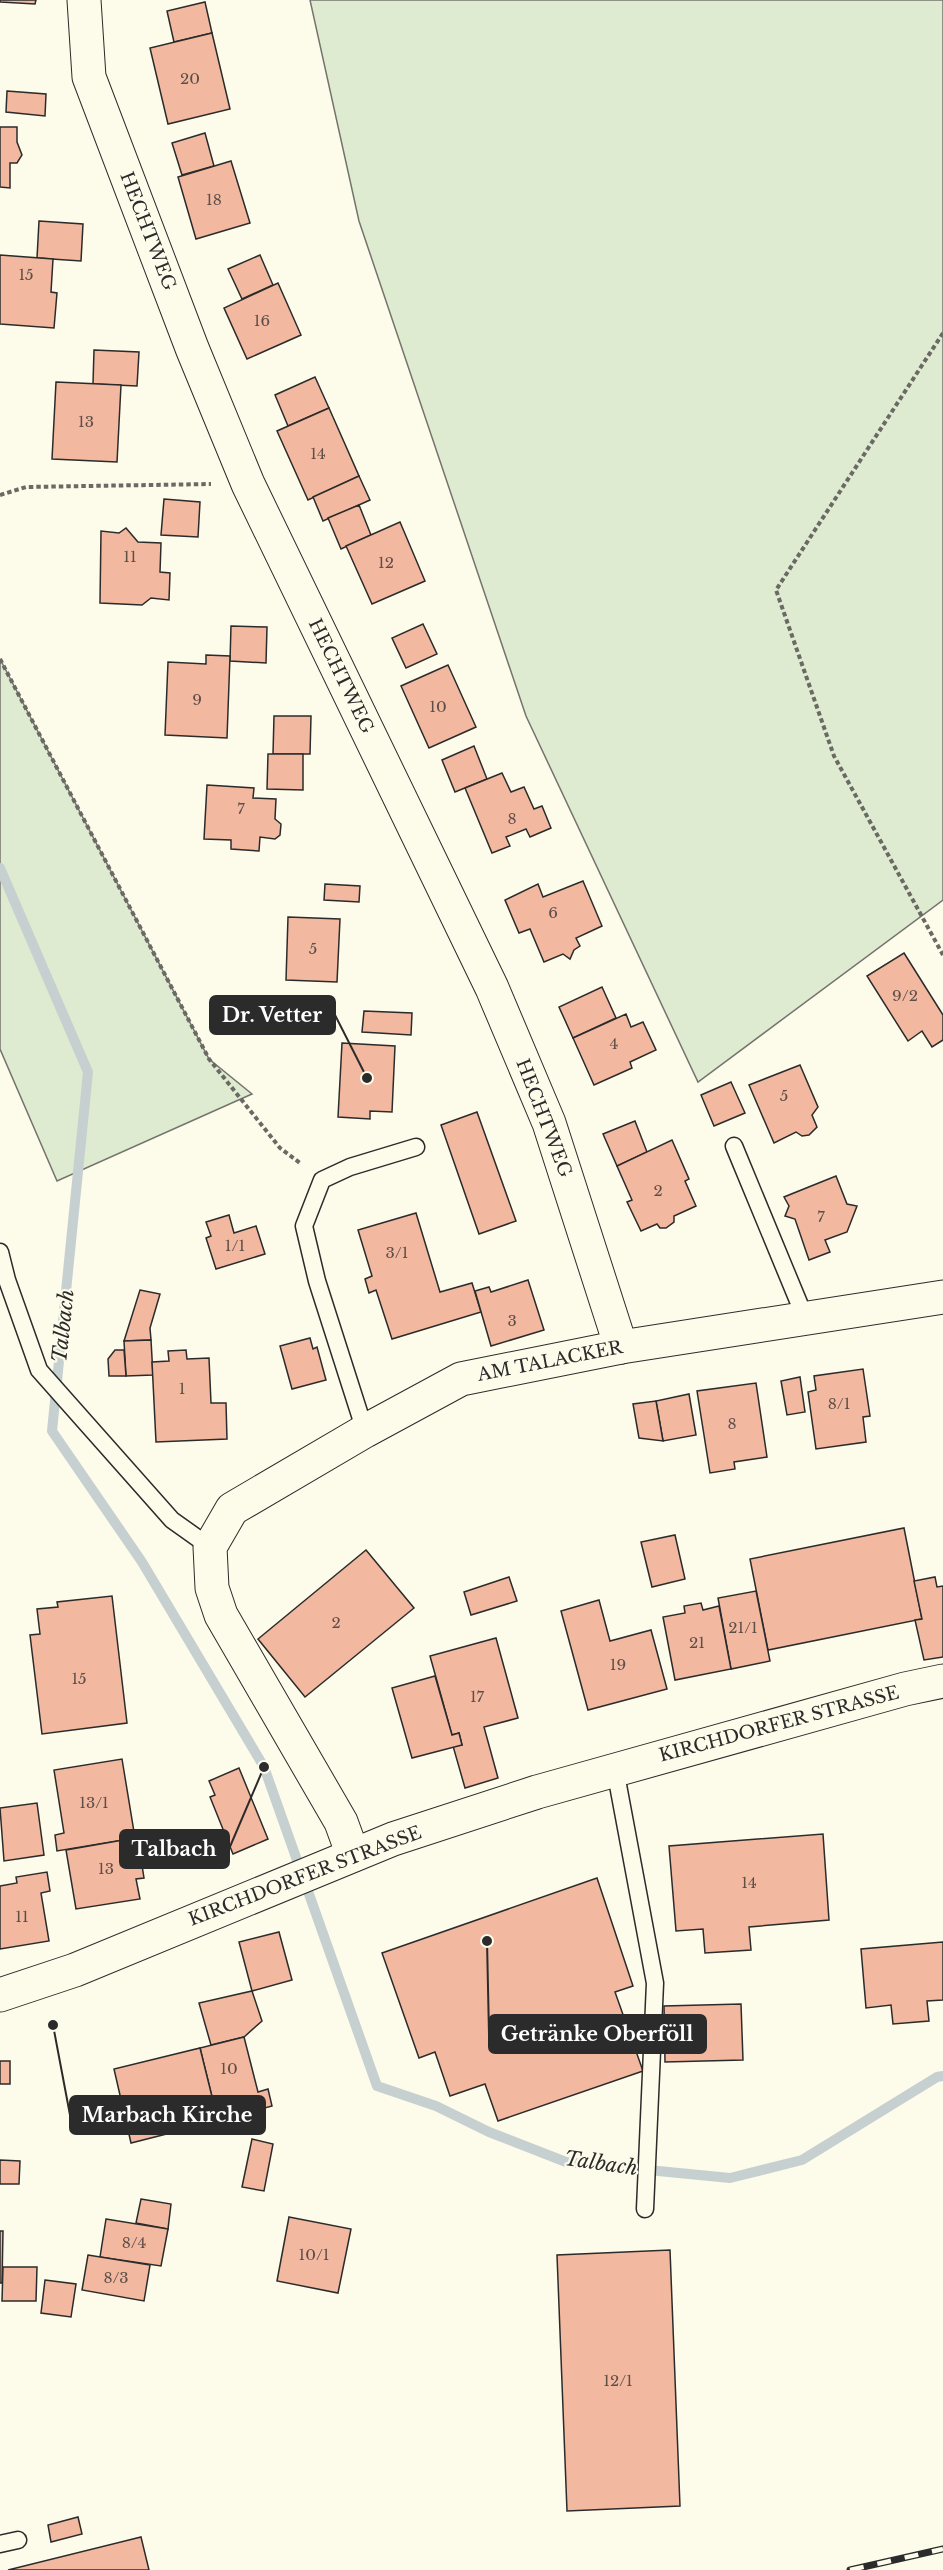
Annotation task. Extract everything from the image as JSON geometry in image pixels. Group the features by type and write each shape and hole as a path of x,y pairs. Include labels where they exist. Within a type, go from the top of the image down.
{"street":[{"name":"HECHTWEG","path":"84,0 89,76 192,348 248,484 492,988 549,1123 621,1347"},
{"name":"AM TALACKER","path":"210,1547 232,1509 461,1378 621,1347 943,1297"},
{"path":"210,1547 212,1588 221,1616 340,1822 352,1855"},
{"name":"KIRCHDORFER STRASSE","path":"0,1995 75,1970 352,1855 537,1792 943,1681"}],"lane":[{"path":"734,1146 806,1320"},
{"path":"365,1431 317,1281 304,1226 322,1180 350,1167 416,1147"},
{"path":"0,1252 7,1280 39,1370 172,1520 210,1547"},
{"path":"615,1769 655,1983 645,2202"},
{"path":"0,2544 18,2540"}],"path":[{"path":"943,333 776,590 834,756 943,955"},
{"path":"0,495 26,487 248,484"},
{"path":"0,659 209,1059 280,1148 322,1180"}],"green space":[{"path":"310,0 943,0 943,900 698,1082 526,716 359,221"},
{"path":"0,659 209,1059 252,1094 57,1181 0,1049"}],"building":[{"path":"0,0 36,0 35,4 0,2"},
{"path":"205,2 212,33 174,42 167,11"},
{"path":"212,33 230,109 168,124 150,48"},
{"path":"7,91 46,94 45,116 6,112"},
{"path":"0,127 17,127 17,142 22,155 17,163 10,163 10,188 0,187"},
{"path":"205,133 214,166 182,175 172,143"},
{"path":"231,161 250,223 196,239 178,177"},
{"path":"39,221 83,224 81,261 37,258"},
{"path":"0,255 53,259 51,292 57,293 54,328 0,324"},
{"path":"260,255 273,285 242,299 228,269"},
{"path":"278,283 301,335 247,359 224,308"},
{"path":"94,350 139,352 137,386 93,384"},
{"path":"315,377 329,408 288,426 275,395"},
{"path":"56,382 121,385 117,462 52,459"},
{"path":"329,408 359,476 308,500 277,431"},
{"path":"359,476 370,500 323,521 313,497"},
{"path":"164,499 200,502 198,537 161,535"},
{"path":"359,505 371,535 341,549 328,518"},
{"path":"400,522 425,581 372,604 346,546"},
{"path":"126,528 138,542 161,543 160,572 170,573 169,600 151,598 142,605 100,603 101,531 119,533"},
{"path":"423,624 437,654 406,668 392,638"},
{"path":"231,626 267,627 266,663 230,661"},
{"path":"206,655 230,656 227,738 165,735 168,662 206,664"},
{"path":"448,665 476,727 429,748 401,686"},
{"path":"274,716 311,716 310,754 273,754"},
{"path":"474,746 487,779 455,792 442,760"},
{"path":"268,754 303,754 303,790 267,789"},
{"path":"502,773 511,792 524,787 534,809 542,806 551,828 530,837 526,829 506,837 510,846 492,853 465,788"},
{"path":"207,785 254,788 253,798 276,799 275,819 281,824 280,835 275,839 260,837 259,851 231,849 231,840 204,839"},
{"path":"583,881 602,926 576,938 580,946 574,950 570,959 563,954 544,962 530,929 519,933 505,900 538,884 543,897"},
{"path":"325,884 360,886 359,902 324,900"},
{"path":"288,917 340,919 337,982 286,980"},
{"path":"904,953 943,1015 943,1040 932,1047 922,1031 908,1041 867,976"},
{"path":"602,987 616,1018 573,1038 559,1007"},
{"path":"364,1011 412,1013 411,1035 362,1032"},
{"path":"626,1014 631,1027 643,1022 656,1050 630,1062 632,1068 594,1085 573,1038"},
{"path":"342,1043 395,1046 392,1112 370,1111 370,1119 338,1117"},
{"path":"800,1065 818,1107 812,1115 817,1127 809,1135 802,1136 796,1132 774,1143 749,1085"},
{"path":"731,1082 745,1113 714,1126 701,1095"},
{"path":"477,1112 516,1221 479,1234 441,1125"},
{"path":"635,1121 647,1152 617,1166 603,1134"},
{"path":"672,1140 689,1179 685,1181 696,1206 674,1216 674,1222 666,1228 660,1228 657,1224 641,1231 627,1202 632,1200 617,1166"},
{"path":"836,1176 847,1204 857,1206 847,1232 825,1240 830,1252 809,1260 795,1219 785,1216 789,1206 784,1197"},
{"path":"416,1213 440,1292 472,1283 481,1312 392,1339 376,1290 369,1293 365,1279 372,1276 358,1230"},
{"path":"229,1215 234,1233 256,1226 265,1254 216,1269 206,1238 211,1236 206,1222"},
{"path":"528,1280 544,1330 491,1346 475,1291 489,1287 491,1292"},
{"path":"140,1290 160,1294 150,1328 151,1340 124,1341"},
{"path":"310,1338 313,1349 317,1347 326,1380 292,1389 280,1346"},
{"path":"151,1340 153,1375 126,1376 124,1341"},
{"path":"115,1350 124,1350 126,1376 109,1376 108,1359"},
{"path":"186,1350 187,1359 209,1358 211,1403 226,1403 227,1439 156,1442 152,1362 169,1361 168,1351"},
{"path":"863,1369 870,1416 863,1417 866,1442 816,1449 808,1392 816,1390 814,1376"},
{"path":"800,1377 805,1412 787,1415 781,1381"},
{"path":"756,1383 767,1457 734,1462 735,1469 710,1473 697,1391"},
{"path":"689,1394 696,1435 663,1441 656,1401"},
{"path":"656,1401 663,1441 639,1438 633,1404"},
{"path":"904,1528 922,1619 768,1650 750,1559"},
{"path":"675,1535 685,1579 652,1587 641,1542"},
{"path":"366,1550 414,1608 305,1697 258,1639"},
{"path":"509,1577 517,1601 471,1615 464,1592"},
{"path":"935,1577 937,1587 943,1586 943,1657 924,1660 915,1620 922,1619 914,1581"},
{"path":"756,1591 770,1661 731,1669 718,1598"},
{"path":"112,1596 127,1723 42,1734 30,1635 40,1634 37,1609 58,1607 57,1602"},
{"path":"599,1600 610,1641 651,1630 667,1689 588,1710 561,1611"},
{"path":"701,1603 703,1610 719,1606 731,1669 675,1680 663,1617 685,1613 684,1606"},
{"path":"496,1638 518,1718 484,1727 498,1778 465,1788 453,1746 462,1745 459,1733 452,1735 430,1656"},
{"path":"435,1676 452,1735 459,1733 462,1745 412,1758 392,1688"},
{"path":"122,1759 135,1838 57,1851 55,1835 64,1833 54,1770"},
{"path":"239,1768 268,1839 233,1854 210,1797 215,1795 209,1781"},
{"path":"37,1803 44,1855 4,1861 0,1808"},
{"path":"823,1834 829,1920 749,1927 751,1950 705,1953 703,1929 676,1931 669,1846"},
{"path":"129,1839 133,1861 141,1859 144,1878 136,1879 140,1899 76,1909 66,1850"},
{"path":"47,1872 50,1891 41,1893 49,1941 0,1949 0,1886 17,1883 16,1877"},
{"path":"597,1878 633,1986 615,1992 643,2071 498,2121 485,2084 450,2096 435,2052 419,2058 382,1953"},
{"path":"279,1932 292,1980 252,1991 239,1942"},
{"path":"943,1942 943,2000 927,2001 929,2021 893,2024 891,2005 866,2008 861,1949"},
{"path":"252,1991 262,2021 244,2037 211,2045 199,2003"},
{"path":"741,2004 743,2060 665,2062 664,2006"},
{"path":"244,2037 258,2092 268,2089 272,2106 261,2109 265,2127 254,2129 250,2114 218,2121 200,2048"},
{"path":"200,2048 218,2121 131,2143 114,2069"},
{"path":"0,2061 10,2061 10,2084 0,2084"},
{"path":"252,2139 273,2144 264,2191 242,2187"},
{"path":"0,2160 20,2161 19,2184 0,2184"},
{"path":"141,2199 171,2204 168,2229 136,2223"},
{"path":"289,2217 351,2229 338,2293 277,2281"},
{"path":"106,2219 168,2229 161,2266 100,2257"},
{"path":"0,2231 3,2231 2,2283 0,2283"},
{"path":"670,2250 680,2506 567,2511 557,2255"},
{"path":"88,2255 150,2265 144,2301 82,2290"},
{"path":"3,2267 37,2267 36,2301 2,2301"},
{"path":"45,2280 76,2284 71,2317 41,2313"},
{"path":"78,2517 82,2534 51,2542 48,2525"},
{"path":"141,2537 149,2570 8,2570"}],"waterway":[{"name":"Talbach","path":"0,868 88,1072 52,1431 142,1562 264,1767 377,2086 436,2106 489,2132 566,2162 730,2178 802,2160 937,2077 943,2076"}],"railway":[{"path":"850,2570 943,2549"}],"place":[{"name":"Dr. Vetter","path":"367,1078"},
{"name":"Talbach","path":"264,1767"},
{"name":"Getränke Oberföll","path":"487,1941"},
{"name":"Marbach Kirche","path":"53,2025"}]}
